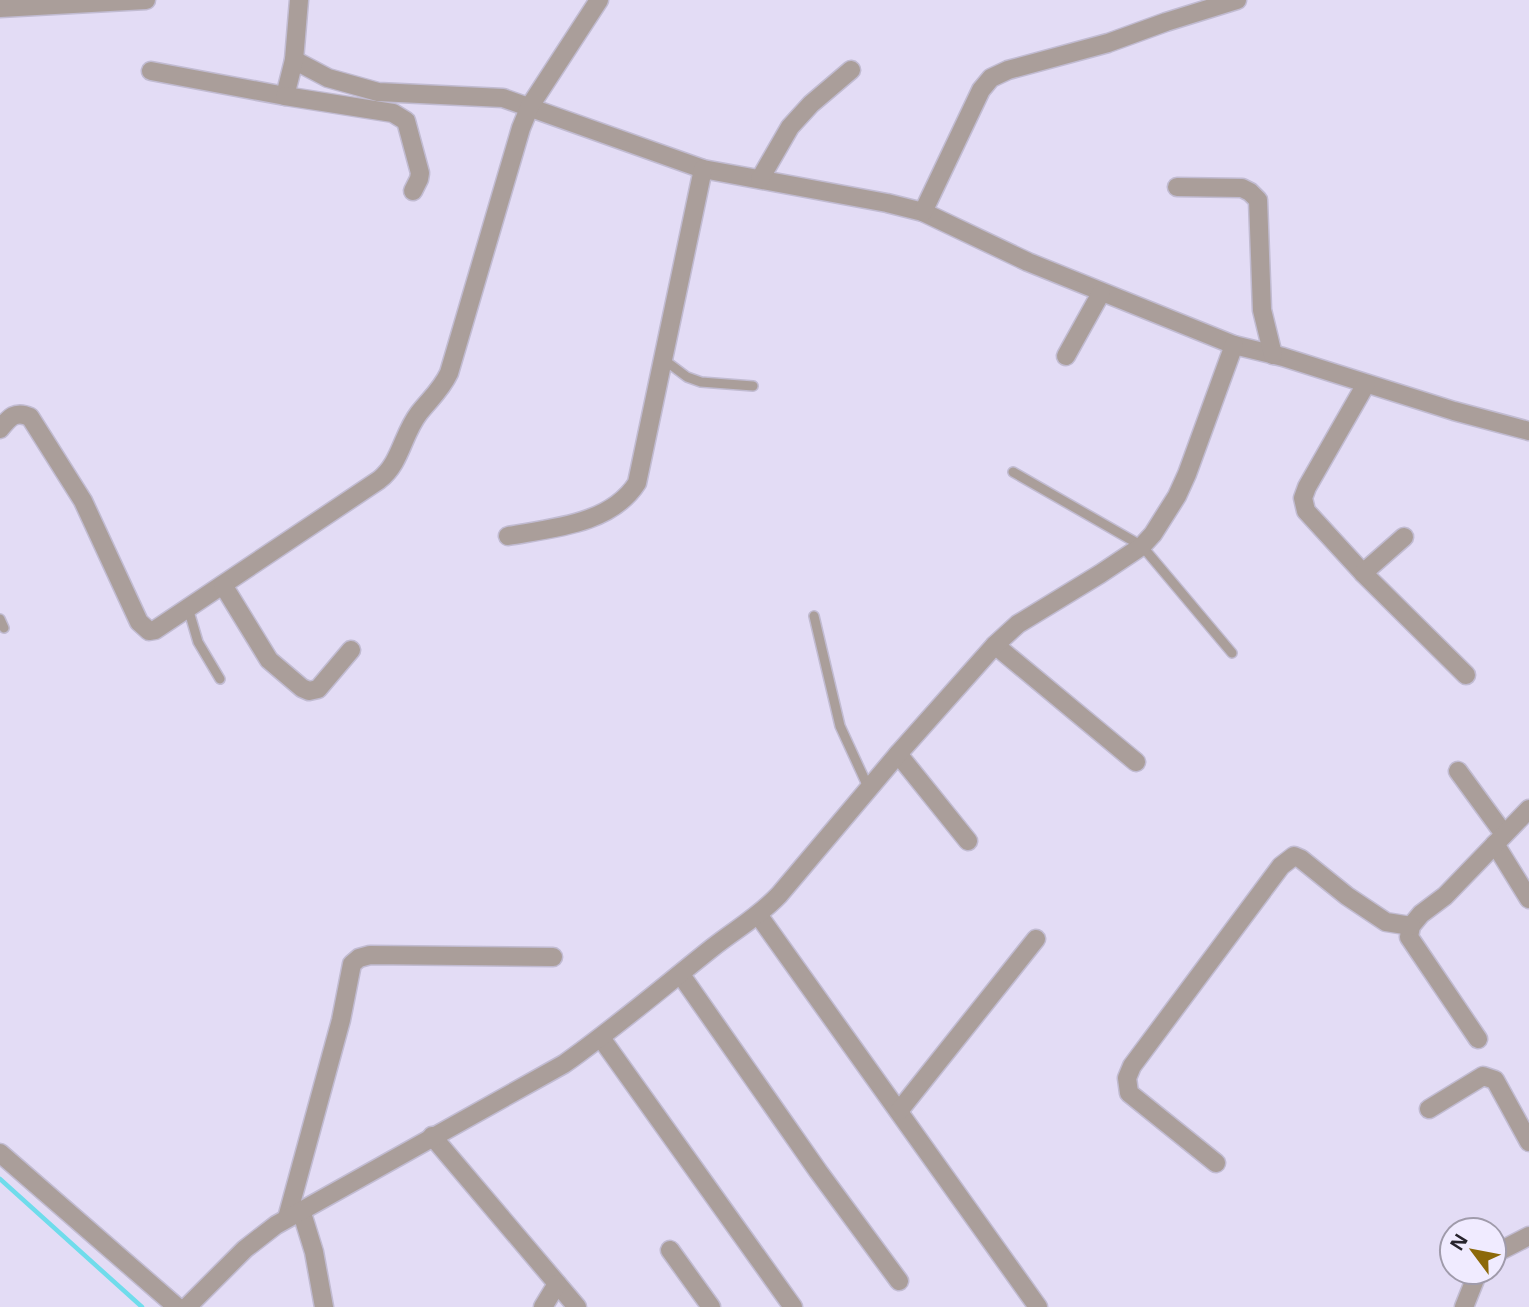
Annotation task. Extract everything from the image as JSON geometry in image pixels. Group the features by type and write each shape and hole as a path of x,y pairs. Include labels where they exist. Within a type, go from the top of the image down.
{"street":[{"path":"0,8 146,0"},
{"path":"285,96 294,60 299,0"},
{"path":"0,429 15,414 22,413 30,417 83,501 143,628 149,631 155,630 379,480 396,462 419,414 442,387 449,373 521,128 530,106 599,0"},
{"path":"923,212 981,90 991,78 1008,70 1108,43 1237,0"},
{"path":"294,60 328,78 378,92 503,98 703,169 923,212 1028,262 1234,345 1529,431"},
{"path":"760,179 790,127 811,104 851,70"},
{"path":"151,71 393,113 406,121 420,173 413,191"},
{"path":"508,536 578,522 618,505 637,483 703,169"},
{"path":"1177,187 1242,188 1258,200 1262,310 1273,355"},
{"path":"1066,356 1101,293"},
{"path":"187,1307 245,1249 294,1214 432,1136 539,1080 601,1038 721,941 759,916 995,645 1018,624 1142,545 1153,534 1182,485 1234,345"},
{"path":"1367,384 1307,487 1303,498 1306,511 1363,573 1466,675"},
{"path":"1363,573 1404,537"},
{"path":"223,585 268,660 302,688 309,691 318,689 351,650"},
{"path":"995,645 1136,762"},
{"path":"898,754 968,841"},
{"path":"1458,771 1499,839 1529,899"},
{"path":"1478,1039 1409,937 1411,926 1421,914 1445,896 1529,809"},
{"path":"1216,1163 1129,1093 1127,1078 1132,1066 1282,866 1293,856 1301,859 1347,896 1387,922 1411,926"},
{"path":"759,916 1038,1307"},
{"path":"899,1111 1037,939"},
{"path":"324,1307 314,1252 294,1214 352,964 359,958 370,955 553,957"},
{"path":"681,975 818,1171 899,1280"},
{"path":"601,1038 793,1307"},
{"path":"1429,1110 1483,1076 1495,1080 1529,1142"},
{"path":"432,1136 576,1307"},
{"path":"0,1153 177,1307"},
{"path":"1508,1247 1529,1236"},
{"path":"670,1250 711,1307"},
{"path":"543,1307 557,1284"},
{"path":"1464,1307 1472,1286"}],"lane":[{"path":"663,359 687,377 701,382 753,386"},
{"path":"1013,472 1142,545 1232,653"},
{"path":"188,608 198,642 220,678"},
{"path":"814,616 840,726 869,789"}],"waterway":[{"path":"0,1179 142,1307"}]}
